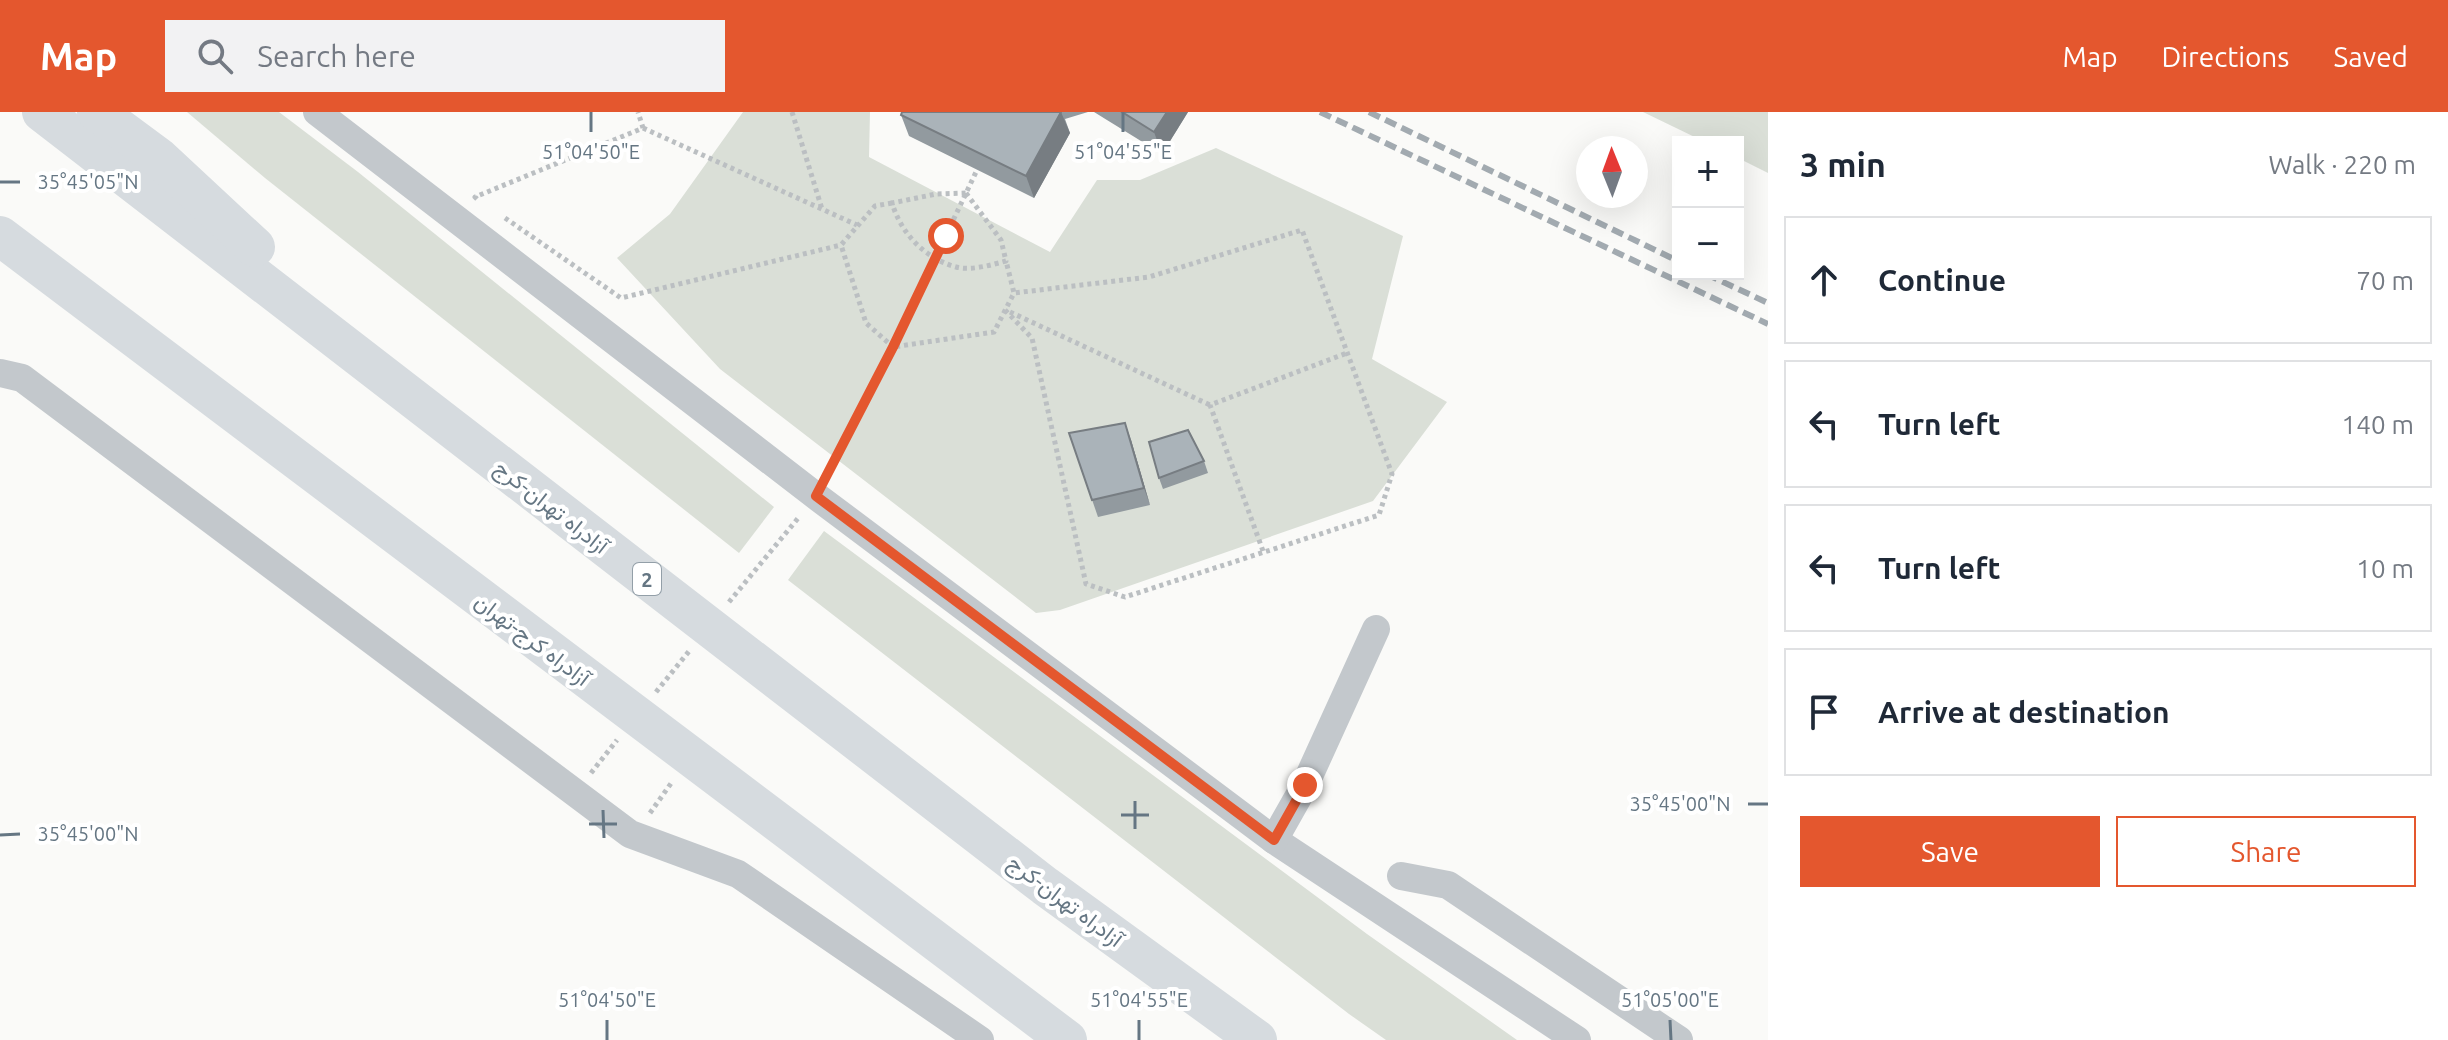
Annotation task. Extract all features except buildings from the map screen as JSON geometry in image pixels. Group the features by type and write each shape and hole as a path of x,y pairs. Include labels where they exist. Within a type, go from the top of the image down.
{"highway":[{"name":"آزادراه تهران-کرج","path":"42,112 1045,886 1257,1040"},
{"path":"97,112 158,157 452,429"},
{"name":"آزادراه کرج-تهران","path":"0,236 1067,1040"}],"street":[{"path":"109,112 158,157"},
{"path":"317,112 816,496 1274,840 1577,1040"},
{"path":"0,373 22,378 630,834 738,874 980,1040"},
{"path":"1274,840 1305,785 1376,629"},
{"path":"1401,876 1448,885 1679,1040"}],"path":[{"path":"638,112 643,128"},
{"path":"792,112 822,209"},
{"path":"487,206 475,197 643,128 858,225"},
{"path":"816,496 893,347 977,170"},
{"path":"893,347 994,332 1014,293 1001,240 966,193"},
{"path":"499,214 621,298 841,245 875,206 936,194 966,193"},
{"path":"892,203 898,222 916,244 936,258 958,268 1006,261"},
{"path":"1005,310 1032,338 1086,584 1125,597 1379,515 1392,474 1302,230 1149,277 1014,293"},
{"path":"841,245 866,323 893,347"},
{"path":"1005,310 1210,405 1263,551"},
{"path":"1210,405 1347,353"},
{"path":"630,834 690,758"}],"shaded area":[{"path":"187,112 279,112 774,507 739,553 265,178"},
{"path":"743,112 870,112 869,157 1050,252 1097,180 1140,180 1216,148 1403,236 1372,359 1447,402 1373,501 1060,610 1036,613 720,369 617,258 670,214"},
{"path":"1643,112 1768,112 1768,173 1744,161 1744,136 1693,136"},
{"path":"824,531 1367,934 1517,1040 1386,1040 1349,1014 788,580"}],"railway":[{"path":"1320,112 1768,324"},
{"path":"1369,112 1672,258"},
{"path":"1719,280 1768,303"}],"route":[{"path":"946,236 816,496 1274,840 1305,785"}]}
